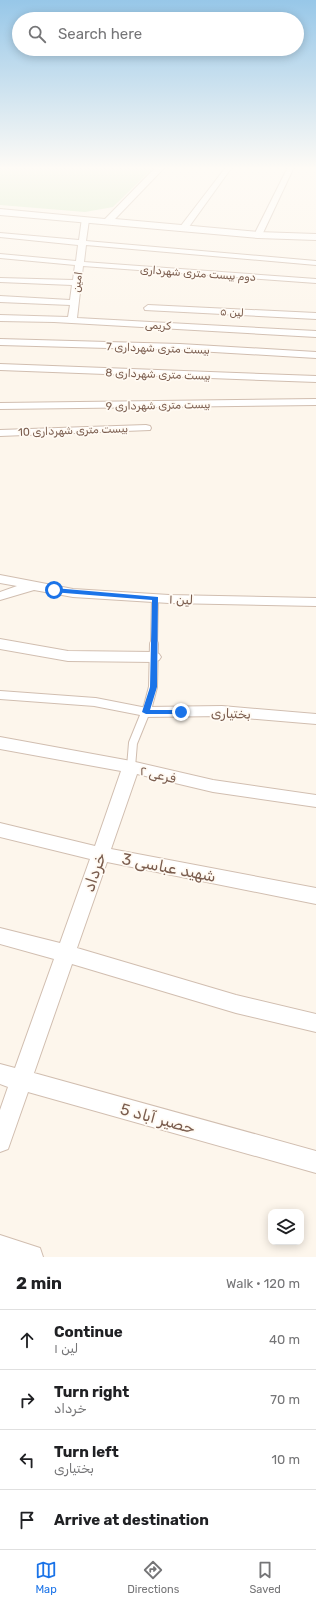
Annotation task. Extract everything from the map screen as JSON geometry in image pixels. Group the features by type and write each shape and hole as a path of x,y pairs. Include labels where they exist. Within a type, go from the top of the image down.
{"street":[{"name":"امین","path":"72,320 85,226"},
{"path":"147,226 258,235 316,237"},
{"path":"183,229 185,226"},
{"path":"258,235 263,226"},
{"path":"0,235 316,263"},
{"name":"دوم بیست متری شهرداری","path":"0,256 234,277 316,281"},
{"path":"0,280 77,283"},
{"path":"0,299 74,304"},
{"name":"لین ۵","path":"148,308 316,316"},
{"name":"کریمی","path":"0,318 72,320 316,334"},
{"path":"101,346 108,322"},
{"name":"بیست متری شهرداری 7","path":"0,342 180,347 316,355"},
{"name":"بیست متری شهرداری 8","path":"0,367 316,378"},
{"name":"بیست متری شهرداری 9","path":"0,406 316,402"},
{"name":"بیست متری شهرداری 10","path":"0,432 146,428"},
{"name":"لین ۱","path":"0,579 73,593 155,598 316,602"},
{"path":"0,596 34,585"},
{"path":"0,644 68,656 154,657"},
{"name":"بختیاری","path":"146,712 222,711 316,719"},
{"name":"۲ فرعی","path":"0,743 130,767 168,777 213,786 316,801"},
{"name":"خرداد","path":"0,1141 130,767"},
{"name":"شهید عباسی 3","path":"0,830 100,854 316,896"},
{"path":"0,936 66,953 236,1004 316,1023"},
{"name":"حصیر آباد 5","path":"0,1074 316,1162"},
{"path":"0,1247 31,1257"}],"lane":[{"name":"خرداد","path":"130,767 133,743 146,712 154,687 155,598"},
{"path":"0,695 95,702 146,712"}],"route":[{"path":"54,590 73,593 155,598 156,630 154,646 154,687 146,712 181,712"}]}
